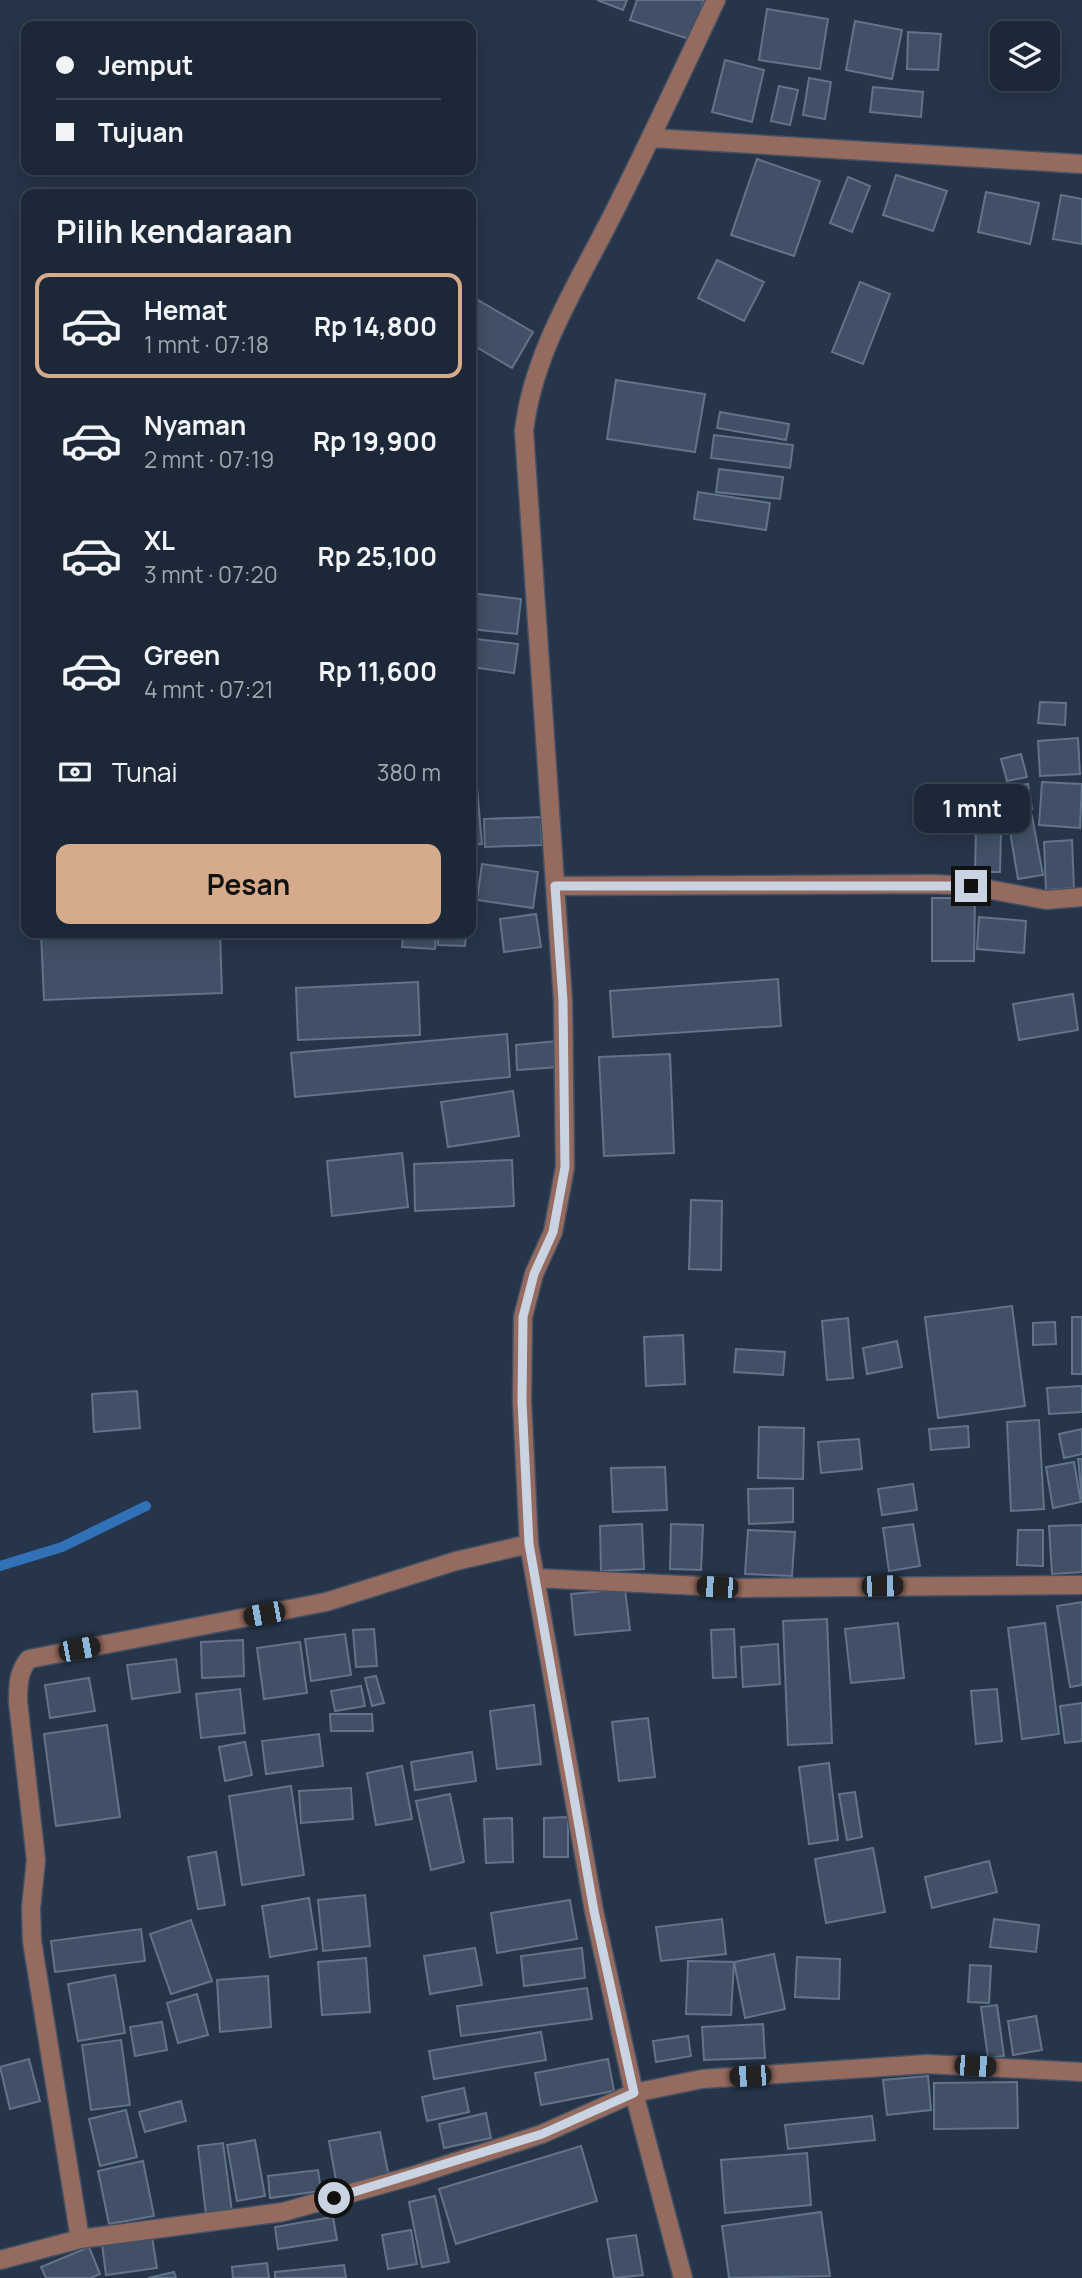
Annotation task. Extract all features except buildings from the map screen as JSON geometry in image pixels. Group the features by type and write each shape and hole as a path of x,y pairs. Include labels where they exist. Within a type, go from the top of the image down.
{"street":[{"path":"683,2278 634,2093 594,1911 529,1544 522,1401 523,1317 534,1274 553,1232 565,1167 563,1001 524,431 528,397 543,354 652,138 716,0"},
{"path":"652,138 1082,164"},
{"path":"555,886 933,884 971,886 1046,900 1082,897"},
{"path":"80,2239 32,1941 31,1908 36,1860 18,1702 19,1679 24,1665 29,1660 79,1649 326,1602 443,1565 529,1544"},
{"path":"536,1578 743,1588 1082,1585"},
{"path":"0,2260 80,2239 283,2212 412,2176 542,2134 634,2093 702,2079 927,2064 1082,2072"}],"waterway":[{"path":"0,1566 62,1547 146,1506"}],"route":[{"path":"334,2198 542,2134 634,2093 594,1911 529,1544 522,1401 523,1317 534,1274 553,1232 565,1167 563,1001 555,886 971,886"}]}
